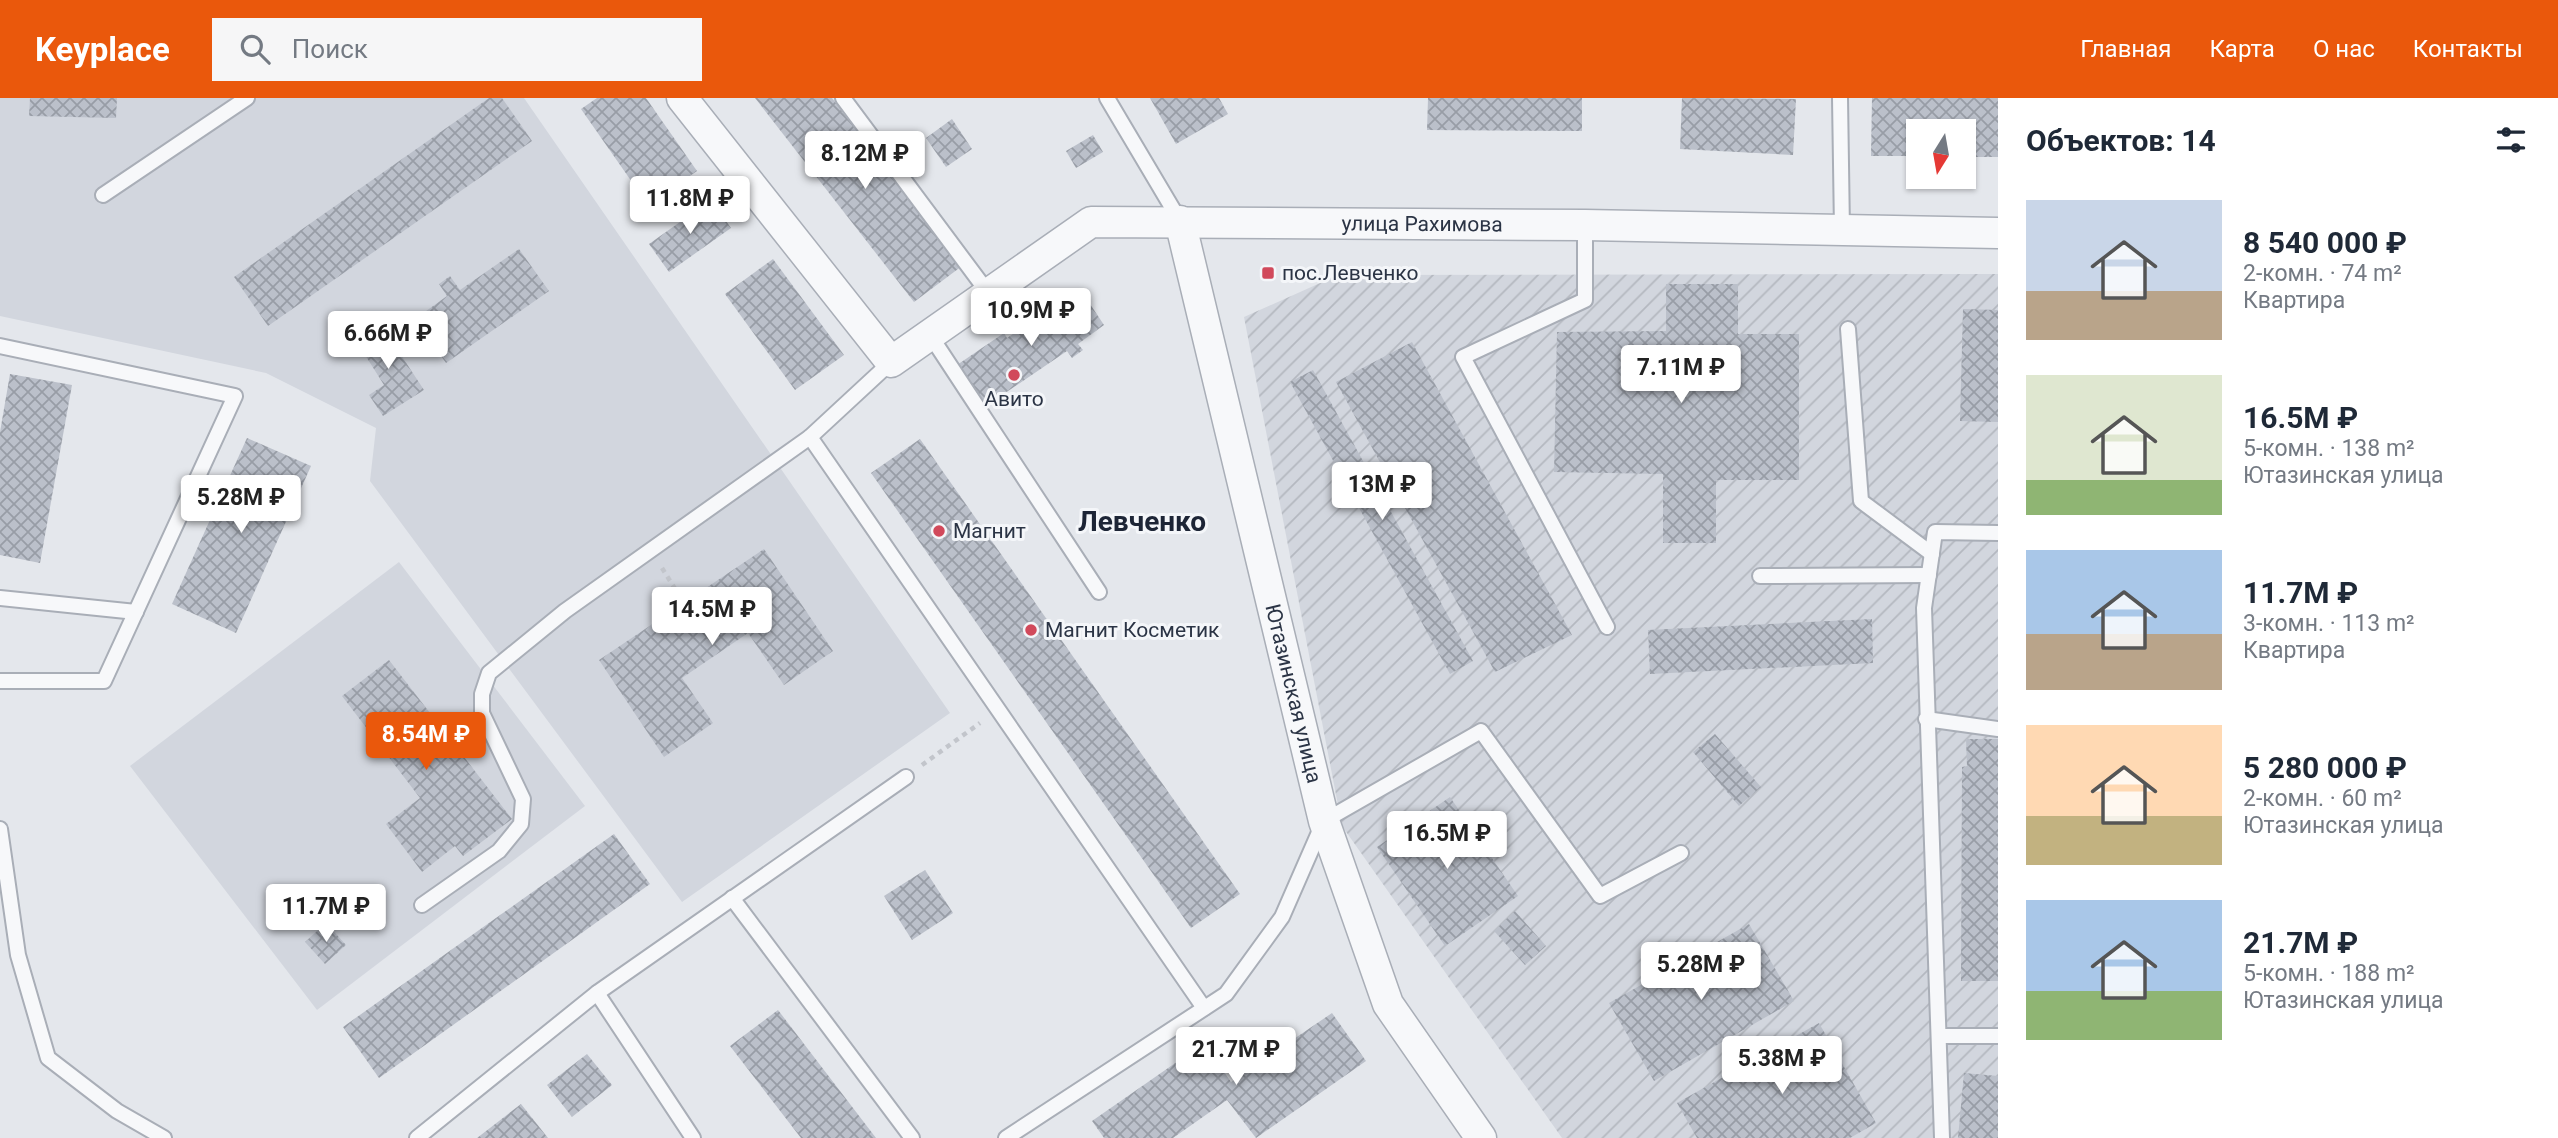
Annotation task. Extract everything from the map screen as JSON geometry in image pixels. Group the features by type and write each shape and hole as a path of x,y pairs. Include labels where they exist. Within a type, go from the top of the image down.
{"street":[{"path":"682,98 891,362"},
{"name":"Ютазинская улица","path":"1180,221 1324,821 1388,1004 1481,1138"},
{"name":"улица Рахимова","path":"891,362 1091,222 1585,225 1998,233"}],"lane":[{"path":"103,195 247,98"},
{"path":"843,98 989,294"},
{"path":"1107,98 1180,221"},
{"path":"1840,98 1842,230"},
{"path":"1585,225 1585,300 1464,357 1607,627"},
{"path":"1848,329 1861,501 1932,554"},
{"path":"930,335 1099,592"},
{"path":"0,346 235,396 104,681 0,681"},
{"path":"422,905 499,851 521,824 523,799 482,713 482,694 489,673 565,611 810,437 891,362"},
{"path":"810,437 1204,1009"},
{"path":"1942,1138 1924,608 1935,532 1998,533"},
{"path":"1760,576 1929,575"},
{"path":"0,598 136,612"},
{"path":"1926,719 1998,729"},
{"path":"1006,1138 1226,994 1282,917 1324,821 1481,730 1600,896 1681,853"},
{"path":"418,1138 597,993 906,777"},
{"path":"0,830 18,955 48,1058 117,1111 164,1138"},
{"path":"732,898 912,1138"},
{"path":"418,1138 683,933"},
{"path":"597,993 693,1138"},
{"path":"1940,1036 1998,1036"}],"path":[{"path":"651,549 684,603"},
{"path":"906,777 998,710"}],"shaded area":[{"path":"0,98 524,98 950,713 682,902 370,481 376,428 266,373 0,316"},
{"path":"1998,274 1998,1138 1562,1138 1342,826 1244,317 1338,275"},
{"path":"399,562 585,806 317,1010 130,766"}],"building":[{"path":"30,98 117,98 116,118 29,116"},
{"path":"489,98 502,98 532,141 268,326 234,277"},
{"path":"597,98 646,98 697,171 648,205 581,109"},
{"path":"755,98 832,98 962,266 914,302"},
{"path":"1150,98 1219,98 1228,114 1176,144"},
{"path":"1428,98 1582,98 1582,131 1427,130"},
{"path":"1682,98 1796,99 1793,155 1680,149"},
{"path":"1872,98 1998,98 1998,157 1976,157 1976,119 1906,119 1906,156 1871,156"},
{"path":"952,119 972,149 946,167 926,138"},
{"path":"1093,135 1103,152 1076,168 1066,151"},
{"path":"711,200 731,228 669,272 649,244"},
{"path":"519,249 549,291 446,363 415,319 447,296 439,284 450,276 460,290"},
{"path":"773,259 844,355 795,390 725,294"},
{"path":"1666,284 1738,284 1738,334 1799,334 1799,480 1716,480 1716,543 1663,543 1663,474 1554,472 1557,332 1666,331"},
{"path":"1080,289 1104,325 1078,344 1083,350 1072,358 1067,351 986,406 957,365 1004,333 1007,338"},
{"path":"1963,309 1998,310 1998,422 1960,421"},
{"path":"380,323 424,390 383,416 369,395 384,385 355,339"},
{"path":"1412,342 1572,635 1495,672 1336,382"},
{"path":"1313,370 1473,661 1450,674 1290,382"},
{"path":"10,374 72,385 40,563 0,555 0,432"},
{"path":"247,438 311,466 236,633 172,604"},
{"path":"920,439 1240,894 1191,928 871,473"},
{"path":"764,549 833,651 784,685 748,633 682,678 713,723 664,757 599,660"},
{"path":"1872,619 1873,663 1650,674 1648,630"},
{"path":"389,660 512,819 463,856 455,846 422,872 386,824 420,798 342,696"},
{"path":"1715,734 1761,787 1739,806 1693,752"},
{"path":"1966,739 1998,739 1998,981 1961,981 1962,767 1967,766"},
{"path":"1450,797 1518,896 1445,946 1377,847"},
{"path":"614,834 650,884 379,1078 343,1027"},
{"path":"925,870 953,913 912,940 884,896"},
{"path":"1515,911 1546,946 1525,965 1494,931"},
{"path":"326,923 346,945 325,964 305,942"},
{"path":"1749,924 1794,1001 1654,1081 1609,1003"},
{"path":"778,1010 876,1138 801,1138 730,1046"},
{"path":"1332,1013 1366,1061 1256,1138 1227,1100 1173,1138 1104,1138 1092,1121 1204,1043 1231,1082"},
{"path":"1819,1023 1876,1123 1850,1138 1697,1138 1677,1103"},
{"path":"587,1054 612,1085 572,1117 547,1085"},
{"path":"1964,1073 1998,1076 1998,1138 1958,1138"},
{"path":"521,1104 548,1138 477,1138"}],"place":[{"name":"пос.Левченко","path":"1268,273"},
{"name":"Авито","path":"1014,375"},
{"name":"Магнит","path":"939,531"},
{"name":"Магнит Косметик","path":"1031,630"}],"district":[{"name":"Левченко","path":"1142,521"}]}
